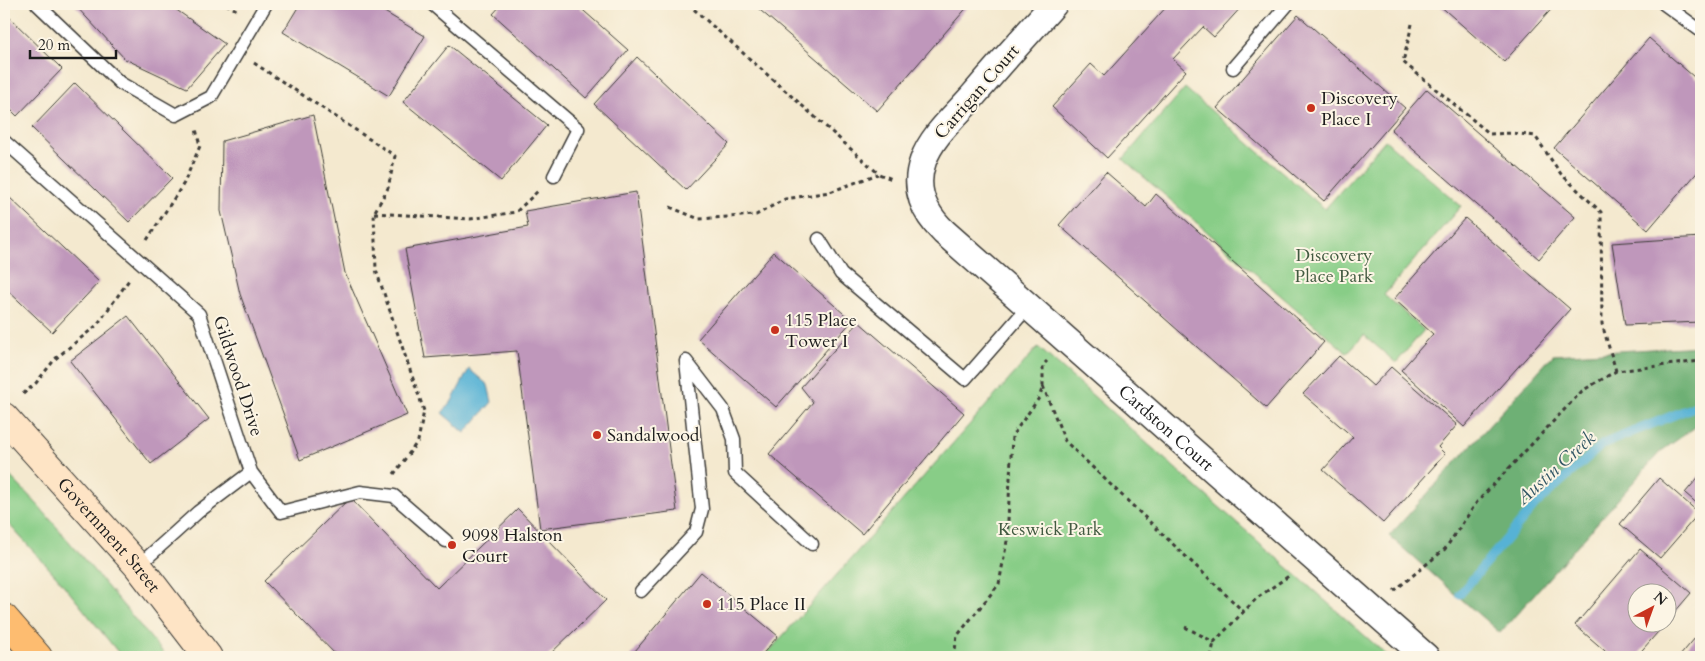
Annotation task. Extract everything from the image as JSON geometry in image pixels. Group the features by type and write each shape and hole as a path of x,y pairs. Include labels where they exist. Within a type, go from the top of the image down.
{"highway":[{"path":"4,618 38,657"}],"street":[{"name":"Carrigan Court","path":"919,190 922,163 927,150 1054,4"},
{"name":"Cardston Court","path":"919,190 927,214 935,224 1426,657"},
{"name":"Government Street","path":"4,417 138,566 208,657"}],"lane":[{"path":"37,4 120,83 176,115 211,97 266,4"},
{"path":"432,4 578,129 554,176"},
{"path":"1233,68 1288,4"},
{"path":"1664,4 1701,31"},
{"name":"Gildwood Drive","path":"4,141 199,314 251,472 281,512 360,492 382,495"},
{"path":"818,239 841,274 965,379 1028,306"},
{"path":"641,591 696,532 702,509 686,361 723,410 734,439 735,472 812,544"},
{"path":"138,566 198,512 251,472"},
{"path":"382,495 394,496 446,542"}],"path":[{"path":"688,4 879,174 919,190"},
{"path":"1412,24 1403,62 1490,134 1513,133 1534,136 1561,174 1601,212 1602,324 1616,371"},
{"path":"236,52 395,156 388,188 374,213 376,270 424,411 418,441 394,474 382,495"},
{"path":"670,206 699,219 756,215 785,199 830,192 879,174"},
{"path":"374,213 470,219 516,212 526,202"},
{"path":"954,657 957,636 999,584 1006,541 1012,436 1039,398 1042,386 1043,365 1047,361"},
{"path":"1393,592 1445,549 1477,502 1582,391 1616,371 1701,361"},
{"path":"1042,386 1064,441 1244,612"},
{"path":"1211,657 1214,642 1257,598 1290,575"},
{"path":"1185,627 1214,642"}],"green space":[{"name":"Discovery Place Park","path":"1185,88 1325,209 1385,140 1461,206 1384,295 1424,330 1396,363 1364,335 1347,353 1123,159"},
{"path":"1701,346 1701,423 1660,452 1500,633 1389,536 1553,355"},
{"name":"Keswick Park","path":"1038,347 1389,657 764,657"},
{"path":"4,470 38,505 167,657 122,657 57,577 4,519"}],"water":[{"path":"469,369 488,385 492,402 465,433 442,413 452,401"}],"building":[{"path":"74,4 168,4 225,44 187,88 125,59"},
{"path":"300,4 371,4 425,36 389,96 283,32"},
{"path":"502,4 576,4 628,50 586,98 493,14"},
{"path":"753,4 970,4 877,111"},
{"path":"1169,4 1244,4 1214,37 1203,27 1173,59 1186,71 1107,158 1052,107 1091,64 1104,76"},
{"path":"1438,4 1556,4 1504,62"},
{"path":"4,12 62,69 17,116 4,103"},
{"name":"Discovery Place I","path":"1298,15 1405,108 1324,201 1217,108"},
{"path":"1649,38 1701,83 1701,168 1648,230 1554,148"},
{"path":"449,45 547,125 501,181 403,102"},
{"path":"637,57 729,144 686,190 594,104"},
{"path":"75,83 172,178 129,222 32,128"},
{"path":"1427,89 1575,217 1539,259 1391,130"},
{"path":"313,115 345,273 407,415 300,460 240,294 221,211 222,141"},
{"path":"1106,172 1146,207 1156,194 1324,342 1266,408 1059,225"},
{"path":"4,177 9,182 4,188"},
{"name":"Sandalwood","path":"636,192 677,511 540,529 517,351 425,358 405,249 528,227 525,211"},
{"path":"9,197 99,282 52,332 4,287 4,203"},
{"path":"1465,218 1570,309 1464,427 1401,370 1433,334 1394,299"},
{"path":"1701,237 1701,322 1625,325 1612,243"},
{"name":"115 Place Tower I","path":"774,252 852,321 776,407 698,339"},
{"path":"128,316 209,419 151,464 70,361"},
{"path":"859,322 964,413 862,534 769,454 813,402 801,387"},
{"path":"1339,356 1373,386 1391,367 1457,425 1438,447 1445,454 1383,523 1323,470 1353,437 1303,394"},
{"path":"1701,474 1701,507 1685,493"},
{"path":"1659,478 1699,513 1660,558 1620,524"},
{"path":"350,498 437,588 518,509 606,600 547,657 338,657 264,581"},
{"path":"1640,549 1691,593 1678,608 1678,584 1628,584 1628,634 1656,634 1636,657 1612,657 1575,625"},
{"name":"115 Place II","path":"701,572 778,636 760,657 630,657"},
{"path":"1701,631 1701,657 1679,657"}],"waterway":[{"name":"Austin Creek","path":"1460,594 1536,504 1603,444 1701,404"}],"place":[{"name":"Discovery Place I","path":"1311,108"},
{"name":"115 Place Tower I","path":"775,330"},
{"name":"Sandalwood","path":"597,435"},
{"name":"9098 Halston Court","path":"452,545"},
{"name":"115 Place II","path":"707,604"}]}
